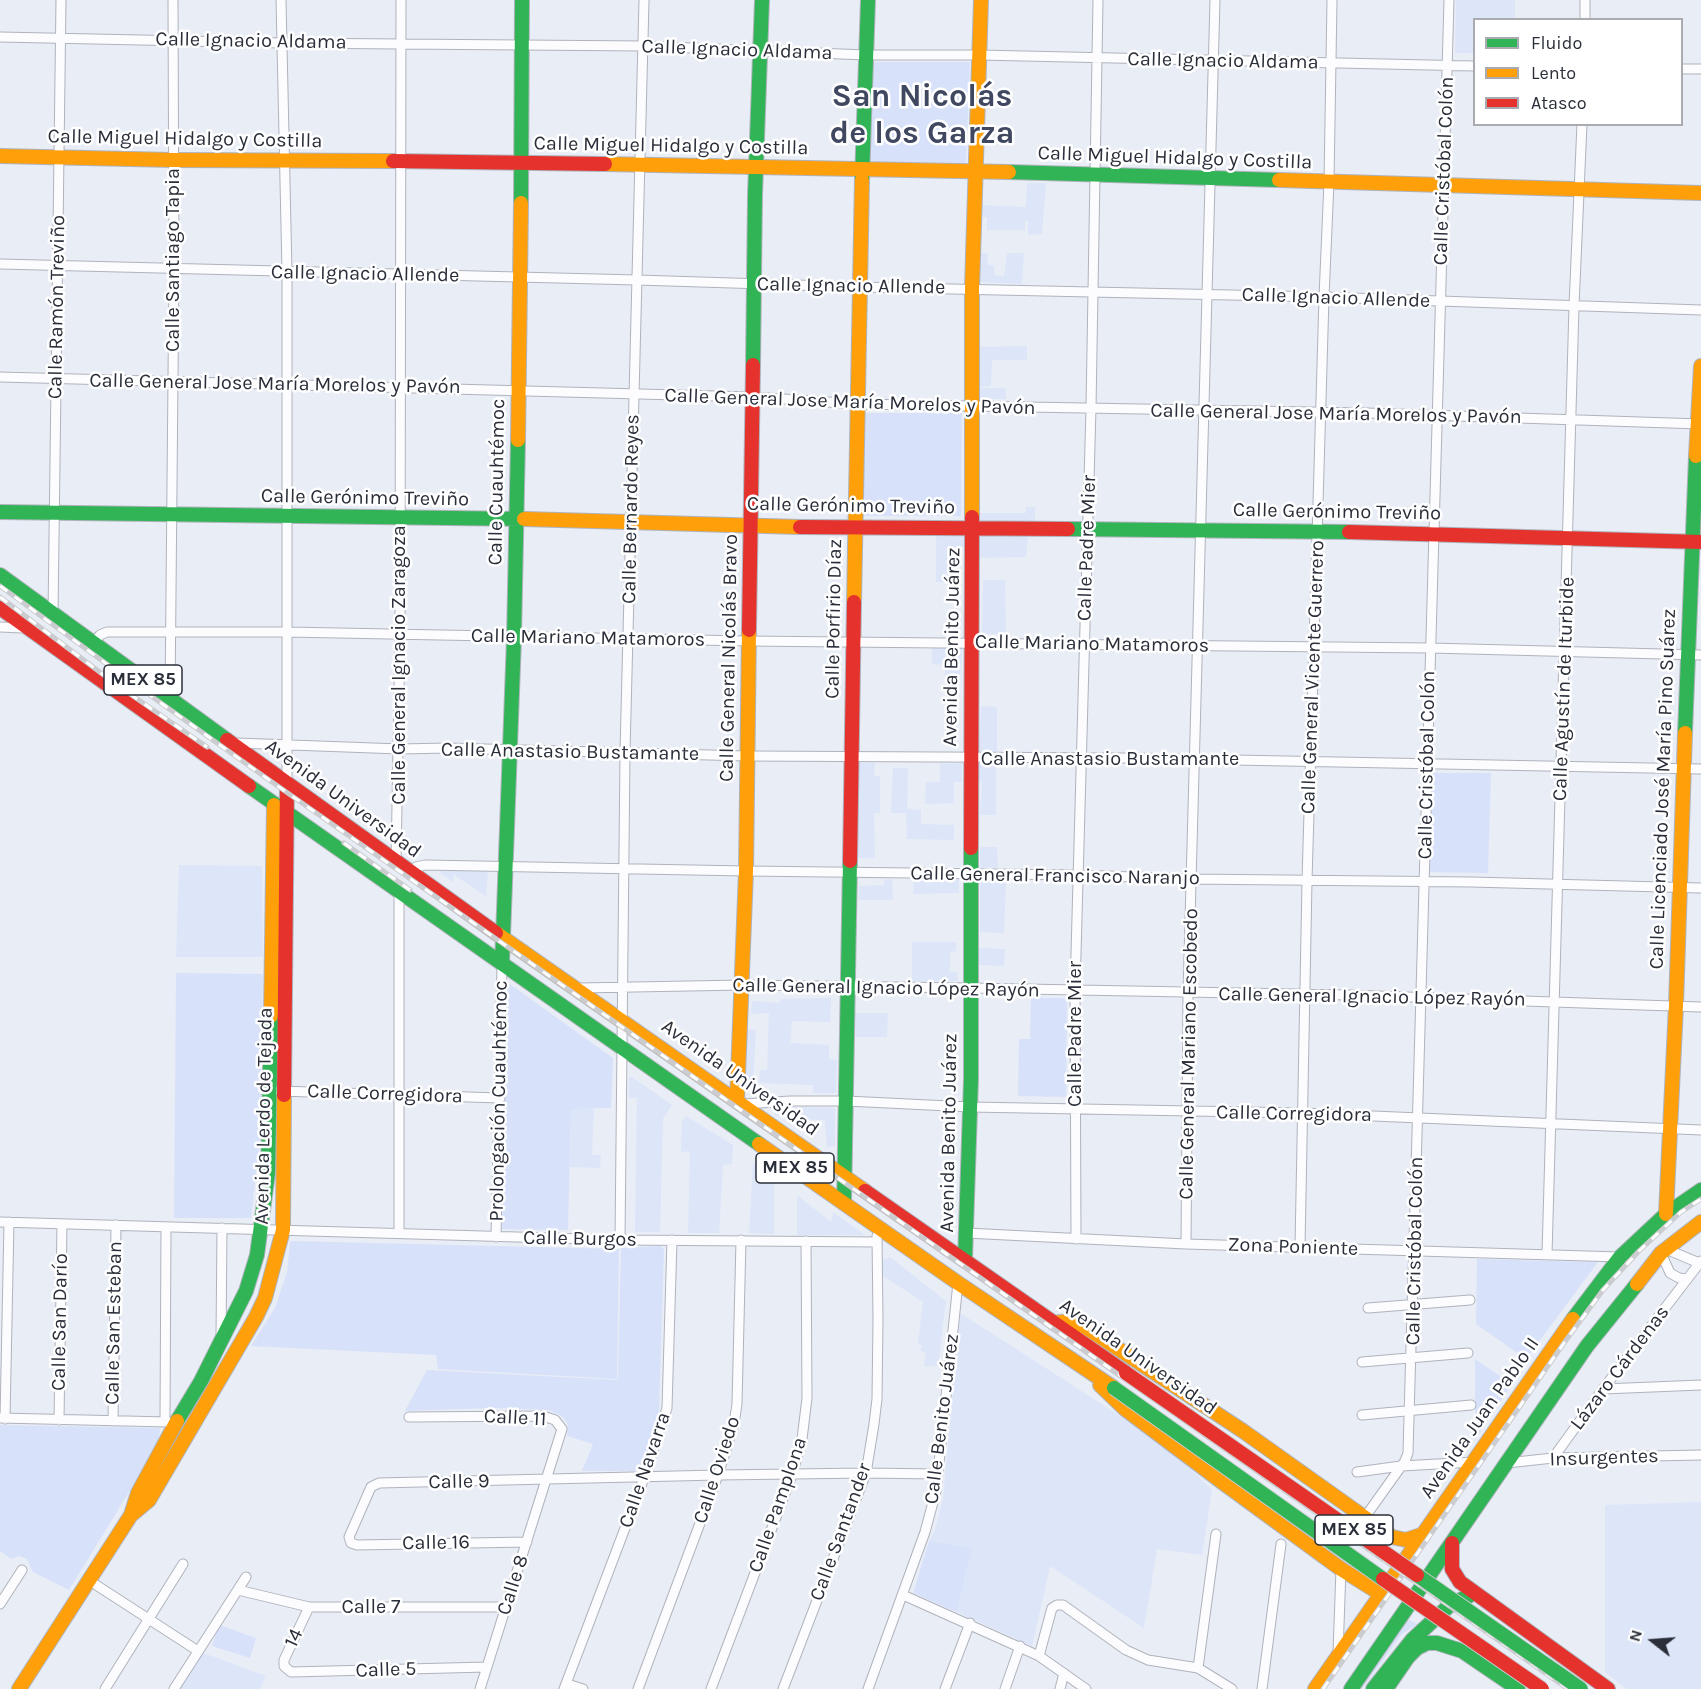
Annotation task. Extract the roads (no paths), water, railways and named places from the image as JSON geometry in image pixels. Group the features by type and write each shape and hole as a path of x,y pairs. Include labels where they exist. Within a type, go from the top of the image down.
{"main road":[{"name":"Calle Cuauhtémoc","path":"502,964 514,638 521,277 522,0"},
{"name":"Calle General Nicolás Bravo","path":"740,1102 746,872 756,166 762,0"},
{"name":"Calle Porfirio Díaz","path":"844,1203 859,287 868,0"},
{"name":"Avenida Benito Juárez","path":"965,1259 970,1107 973,642 972,288 981,0"},
{"name":"Calle Miguel Hidalgo y Costilla","path":"0,156 756,166 1094,176 1212,177 1701,193"},
{"name":"Calle Licenciado José María Pino Suárez","path":"1666,1214 1676,1005 1682,769 1694,655 1701,366"},
{"name":"Calle Gerónimo Treviño","path":"0,512 515,519 856,528 1433,533 1696,542"},
{"name":"Avenida Universidad","path":"0,575 170,700 504,939 1581,1689"},
{"name":"Avenida Universidad","path":"0,608 274,805 958,1283 1114,1388 1542,1689"},
{"name":"Avenida Lerdo de Tejada","path":"19,1689 131,1515 138,1493 170,1423 201,1381 246,1291 257,1255 278,1091 288,814 287,783"},
{"name":"Avenida Lerdo de Tejada","path":"131,1515 149,1500 256,1317 265,1298 283,1230 278,1091 274,805"},
{"name":"Avenida Juan Pablo II","path":"1315,1689 1584,1302 1620,1257 1666,1214 1701,1190"},
{"path":"1351,1689 1587,1346 1663,1251 1701,1222"},
{"path":"1054,1323 1070,1321 1085,1327 1243,1431 1396,1539 1406,1540 1421,1535"},
{"path":"1089,1372 1125,1409 1323,1556 1381,1594"},
{"path":"1323,1556 1343,1547 1350,1538 1353,1517 1350,1506"},
{"path":"1452,1543 1451,1562 1460,1582 1608,1689"},
{"path":"1373,1689 1407,1646 1451,1604 1465,1597 1482,1598"},
{"path":"1462,1651 1459,1638 1461,1628 1468,1617 1478,1611 1499,1609"},
{"path":"1386,1689 1417,1648 1437,1643 1462,1651 1518,1689"}],"street":[{"name":"Calle Ramón Treviño","path":"53,615 61,0"},
{"name":"Calle Santiago Tapia","path":"170,700 174,270 173,0"},
{"path":"281,0 287,272 287,783"},
{"name":"Calle General Ignacio Zaragoza","path":"396,862 400,749 400,0"},
{"name":"Calle Bernardo Reyes","path":"620,1240 629,522 638,280 644,0"},
{"name":"Calle Padre Mier","path":"1076,1239 1075,990 1091,408 1098,0"},
{"name":"Calle General Mariano Escobedo","path":"1186,1244 1188,993 1212,177 1215,0"},
{"name":"Calle General Vicente Guerrero","path":"1300,1247 1307,881 1329,182 1332,0"},
{"name":"Calle Cristóbal Colón","path":"1365,1517 1408,1453 1449,0"},
{"path":"1585,0 1585,18"},
{"name":"Calle Ignacio Aldama","path":"0,37 281,43 400,42 643,46 866,55 979,55 1473,66"},
{"path":"1683,69 1701,69"},
{"name":"Calle Agustín de Iturbide","path":"1547,1254 1574,306 1581,189 1582,126"},
{"name":"Calle Ignacio Allende","path":"0,264 1324,297 1701,310"},
{"name":"Calle General Jose María Morelos y Pavón","path":"0,377 753,398 858,404 1205,410 1699,424"},
{"path":"0,627 26,628"},
{"name":"Calle Mariano Matamoros","path":"93,644 100,635 107,632 287,632 514,638 1430,648 1694,655"},
{"name":"Calle Anastasio Bustamante","path":"231,742 286,746 747,756 1194,759 1701,769"},
{"name":"Calle General Francisco Naranjo","path":"411,873 416,867 425,865 1701,888"},
{"path":"399,892 399,1233"},
{"name":"Prolongación Cuauhtémoc","path":"496,1237 502,964"},
{"name":"Calle General Ignacio López Rayón","path":"575,988 742,985 970,988 1421,997 1701,1007"},
{"name":"Calle Corregidora","path":"278,1091 500,1098"},
{"name":"Calle Corregidora","path":"740,1102 846,1101 970,1107 1303,1113 1701,1130"},
{"path":"4,1222 2,1418 58,1420 170,1423 166,1227"},
{"name":"Calle Burgos","path":"4,1222 620,1240 877,1242"},
{"name":"Calle San Darío","path":"58,1420 62,1224"},
{"name":"Calle San Esteban","path":"113,1421 116,1225"},
{"name":"Calle Santander","path":"783,1689 866,1473 877,1399 877,1226"},
{"path":"220,1341 222,1228"},
{"name":"Zona Poniente","path":"966,1233 1186,1244 1620,1257"},
{"name":"Calle Navarra","path":"566,1686 644,1478 667,1408 672,1240"},
{"name":"Calle Oviedo","path":"639,1689 718,1475 734,1424 737,1404 741,1240"},
{"name":"Calle Pamplona","path":"711,1689 792,1475 802,1439 807,1398 806,1241"},
{"path":"1663,1251 1700,1262"},
{"path":"1663,1251 1670,1273 1687,1279"},
{"name":"Lázaro Cárdenas","path":"1553,1458 1700,1262"},
{"name":"Calle Benito Juárez","path":"868,1689 925,1532 936,1491 958,1283"},
{"path":"1368,1308 1470,1300"},
{"path":"1362,1362 1468,1353"},
{"path":"1603,1389 1701,1385"},
{"path":"1362,1415 1471,1405"},
{"name":"Calle 11","path":"409,1417 543,1416 551,1418 558,1422 562,1433 547,1480"},
{"name":"Insurgentes","path":"1507,1463 1553,1458 1701,1455"},
{"path":"1356,1472 1401,1466 1474,1462"},
{"name":"Calle 9","path":"349,1537 371,1487 379,1484 718,1475 937,1474"},
{"name":"Calle 8","path":"480,1689 547,1480"},
{"path":"1198,1668 1216,1534"},
{"name":"Calle 16","path":"349,1537 351,1543 357,1545 528,1542"},
{"path":"1262,1689 1281,1544"},
{"path":"105,1689 183,1564"},
{"path":"1338,1656 1341,1569"},
{"path":"0,1604 22,1570"},
{"path":"174,1689 246,1577"},
{"path":"90,1581 198,1651"},
{"name":"Calle 7","path":"238,1590 309,1607 506,1606"},
{"path":"903,1595 1020,1646 1039,1656 1086,1689"},
{"path":"1039,1656 1052,1608 1063,1605 1126,1650 1158,1662 1198,1668 1232,1689"},
{"name":"14","path":"286,1669 284,1660 309,1607"},
{"path":"945,1689 970,1623"},
{"path":"1005,1689 1020,1646"},
{"name":"Calle 5","path":"286,1669 295,1673 487,1667"},
{"path":"1060,1689 1064,1673"},
{"path":"566,1686 582,1689"}],"railway":[{"path":"0,586 262,775 1568,1689"},
{"path":"0,597 117,685 207,747"},
{"path":"344,843 410,890"},
{"path":"1323,1689 1603,1290 1639,1251 1681,1212 1701,1199"}],"district":[{"name":"San Nicolás de los Garza","path":"922,116"}]}
